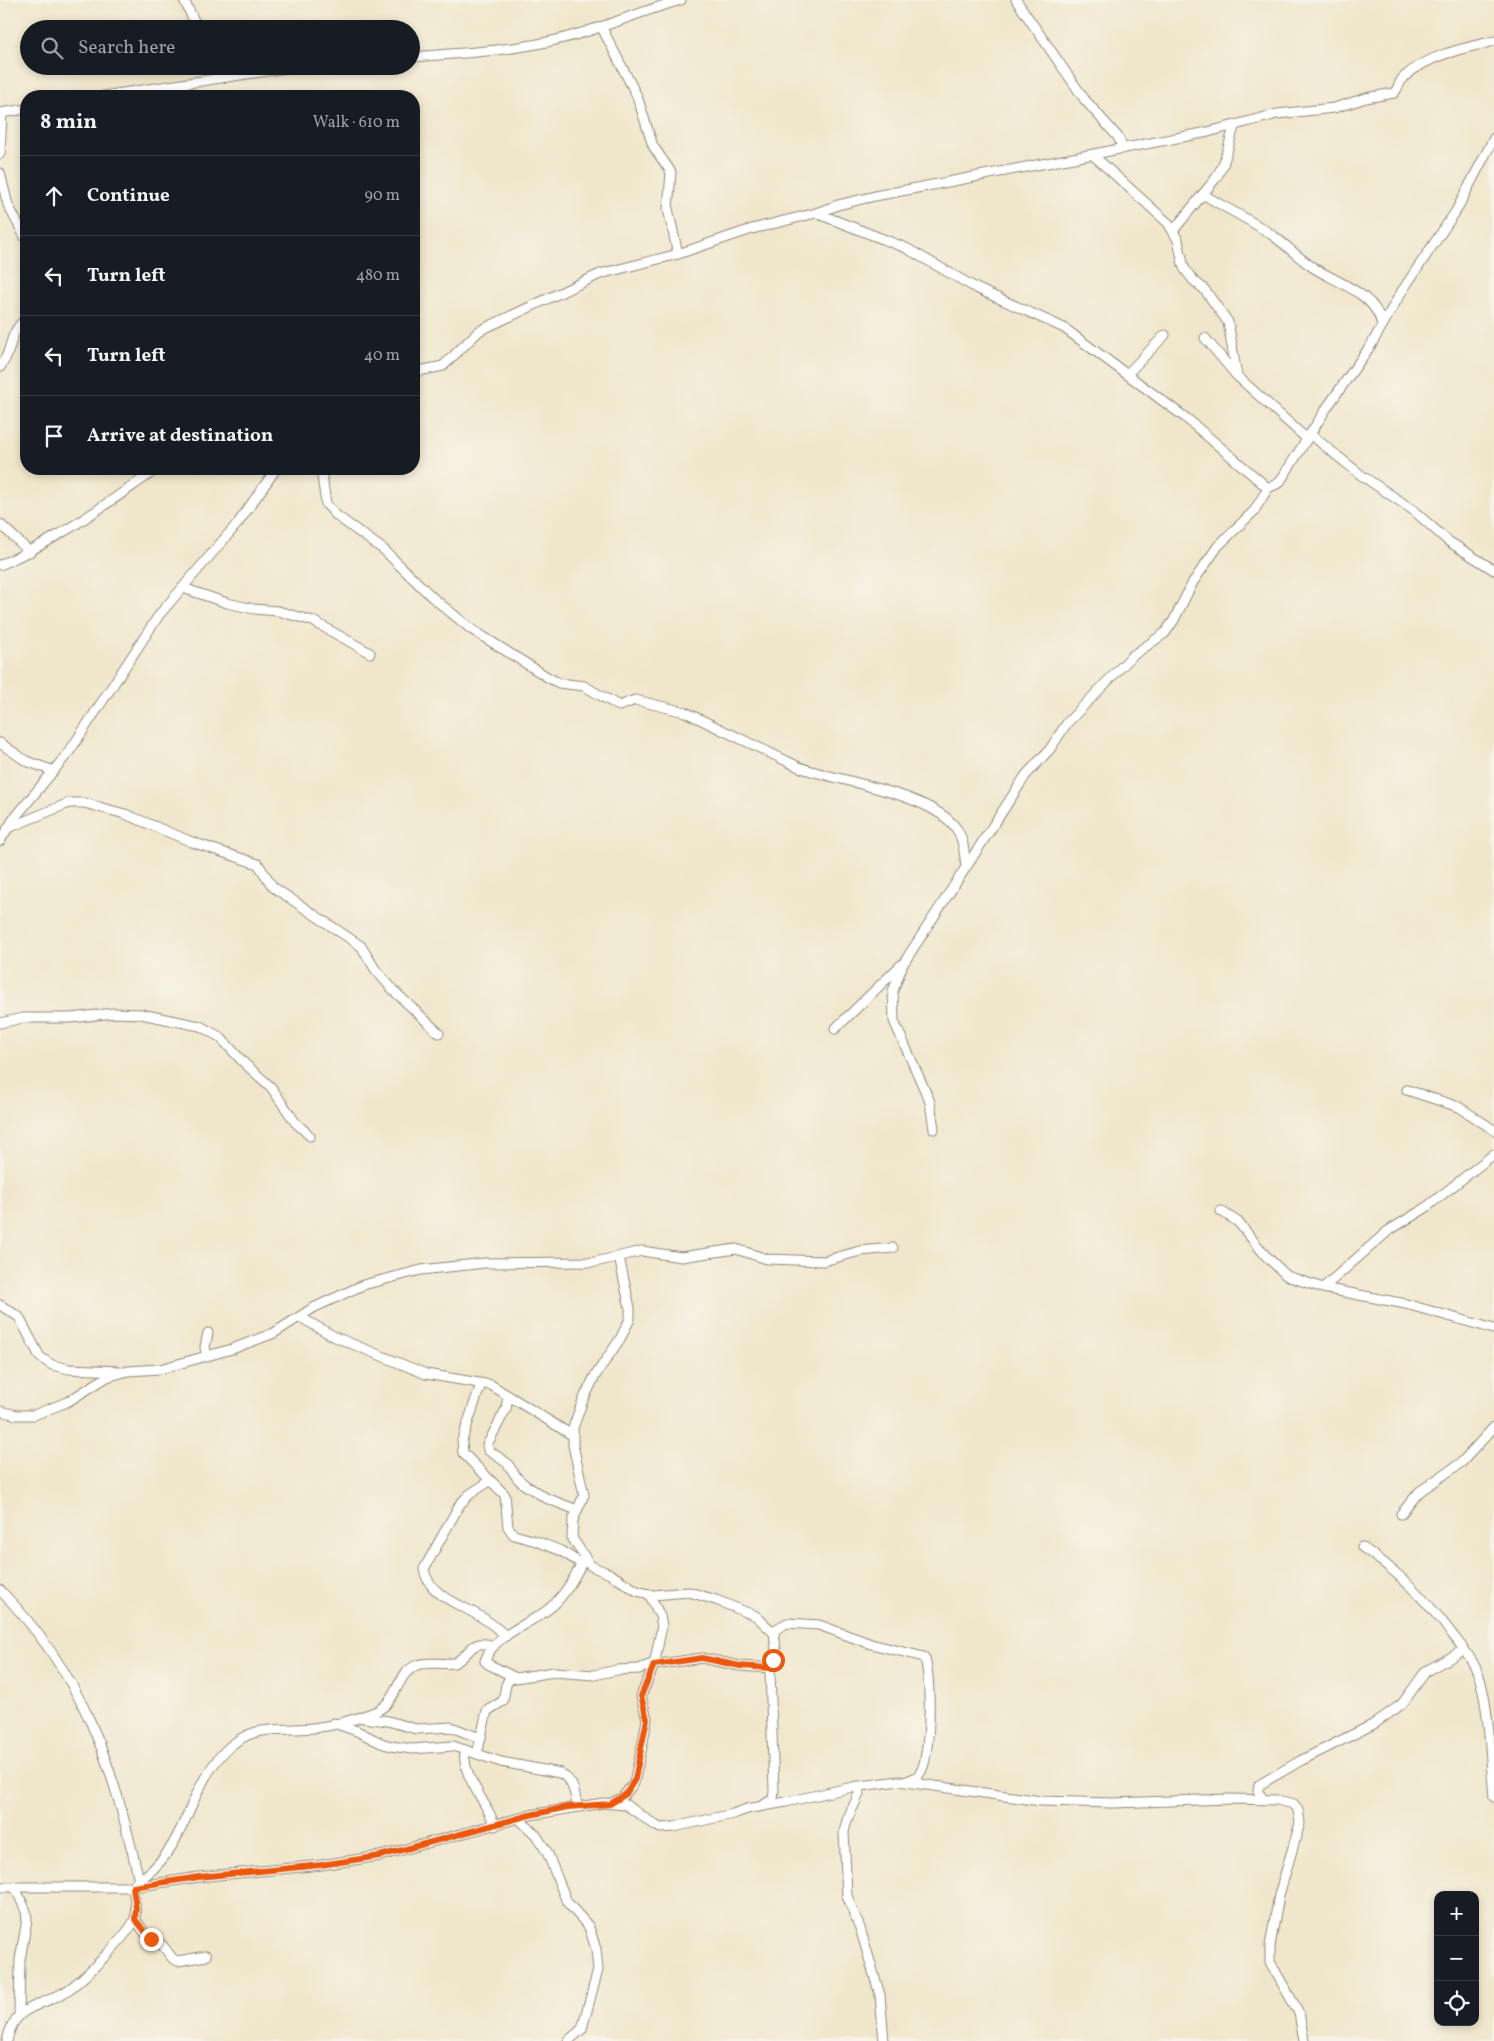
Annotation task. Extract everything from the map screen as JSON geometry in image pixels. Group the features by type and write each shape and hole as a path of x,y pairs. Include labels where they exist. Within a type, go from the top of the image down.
{"street":[{"path":"184,0 194,20"},
{"path":"420,56 510,48 562,39 602,28 681,0"},
{"path":"1016,0 1086,100 1118,137 1123,149"},
{"path":"602,28 637,96 653,146 671,172 668,209 678,254"},
{"path":"420,371 443,366 479,331 607,272 678,254 752,229 875,196 1094,156 1234,127 1277,114 1327,110 1366,98 1394,93 1403,78 1429,61 1440,56 1494,41"},
{"path":"142,90 239,75"},
{"path":"0,154 1,113 20,110"},
{"path":"1173,231 1223,165 1234,127"},
{"path":"934,1129 930,1102 894,1021 893,991 903,964 1021,782 1050,748 1067,723 1132,656 1164,633 1218,546 1254,511 1268,488 1278,483 1382,325 1402,291 1456,212 1494,138"},
{"path":"1094,156 1146,202 1173,231 1178,240 1184,268 1193,280 1204,289 1228,322 1237,376"},
{"path":"0,173 8,205 20,228"},
{"path":"1202,194 1268,233 1315,268 1336,279 1369,301 1380,315 1382,325"},
{"path":"816,213 906,248 981,290 1051,321 1186,418 1268,488"},
{"path":"0,366 9,353 14,332 20,326"},
{"path":"1127,374 1164,335"},
{"path":"1205,338 1237,376 1309,436 1354,470 1413,510 1448,541 1494,570"},
{"path":"0,565 30,552 81,523 149,475"},
{"path":"0,841 8,828 54,771 160,615 238,523 272,475"},
{"path":"322,475 326,504 337,516 384,550 432,597 471,629 549,678 559,683 584,686 619,706 635,700 685,712 799,767 913,800 946,819 956,828 961,838 966,866"},
{"path":"0,524 30,552"},
{"path":"183,588 254,610 278,611 313,621 370,653"},
{"path":"0,743 26,761 54,771"},
{"path":"8,828 69,803 84,803 125,814 192,842 258,864 273,887 361,946 375,968 393,990 439,1034"},
{"path":"835,1029 903,964"},
{"path":"0,1023 23,1018 71,1018 114,1013 141,1014 200,1026 220,1037 244,1063 271,1086 287,1112 310,1136"},
{"path":"1407,1090 1459,1107 1494,1130"},
{"path":"1322,1288 1388,1231 1424,1209 1494,1154"},
{"path":"1221,1210 1238,1222 1283,1273 1322,1288 1414,1306 1494,1329"},
{"path":"0,1305 19,1317 40,1357 52,1365 68,1369 128,1371 160,1369 207,1357 274,1333 318,1305 363,1285 421,1270 485,1263 595,1262 619,1257 634,1251 682,1257 736,1249 767,1259 824,1261 860,1251 893,1248"},
{"path":"583,1561 572,1538 571,1527 584,1495 572,1435 583,1400 595,1376 620,1339 630,1319 630,1308 619,1257"},
{"path":"300,1317 335,1337 426,1374 491,1385 572,1435"},
{"path":"207,1357 205,1346 208,1332"},
{"path":"0,1411 17,1415 34,1415 67,1402 107,1377 128,1371"},
{"path":"481,1384 462,1447 466,1458 506,1497 508,1527 514,1535 536,1541 583,1561 610,1574 637,1591 649,1594 689,1592 716,1600 756,1616 774,1633 776,1649 771,1668 774,1791 773,1798 763,1805"},
{"path":"508,1396 504,1413 487,1445 488,1450 507,1463 518,1480 525,1485 546,1498 577,1510"},
{"path":"1401,1514 1420,1492 1462,1462 1494,1427"},
{"path":"490,1481 470,1494 460,1504 424,1569 427,1580 434,1590 482,1617 506,1636"},
{"path":"1362,1548 1388,1565 1422,1596 1473,1663 1480,1680 1494,1797"},
{"path":"514,1677 486,1663 485,1659 494,1646 506,1636 550,1608 566,1591 583,1561"},
{"path":"0,1590 38,1632 61,1663 94,1725 122,1808 136,1908 135,1919 119,1942 69,1989 18,2015 12,2022 6,2041"},
{"path":"610,1804 626,1794 635,1779 647,1719 641,1696 654,1664 662,1621 649,1594"},
{"path":"774,1633 776,1629 787,1623 819,1625 871,1644 924,1657 929,1683 927,1756 920,1774 907,1781"},
{"path":"133,1885 157,1867 176,1843 205,1778 214,1763 238,1740 251,1732 264,1729 314,1728 376,1712 389,1704 403,1676 418,1665 454,1663 474,1645 487,1643 494,1646"},
{"path":"1263,1799 1258,1791 1259,1785 1314,1754 1356,1735 1374,1724 1402,1704 1426,1671 1464,1650"},
{"path":"477,1754 487,1711 503,1702 507,1681 514,1677 562,1672 594,1675 617,1670 639,1669 654,1664 702,1658 740,1666 771,1668"},
{"path":"358,1717 388,1721 416,1729 451,1727 480,1738"},
{"path":"334,1723 357,1730 380,1743 391,1746 412,1749 453,1746 501,1762 560,1773 567,1777 572,1784 578,1806"},
{"path":"465,1750 464,1759 469,1777 490,1810 495,1826"},
{"path":"0,1887 133,1885 321,1865 380,1856 520,1820 530,1815 578,1806 626,1805 655,1825 666,1828 718,1818 763,1805 858,1786 907,1781 1042,1801 1113,1803 1263,1799 1294,1804 1300,1818 1279,1895 1270,1946 1270,1962 1273,1971 1295,2003 1304,2041"},
{"path":"858,1786 859,1794 846,1820 844,1832 847,1896 860,1928 880,1995 884,2041"},
{"path":"520,1820 536,1835 547,1852 567,1902 589,1926 596,1949 598,1970 582,2029 568,2041"},
{"path":"15,1887 26,1911 27,1919 20,1960 18,2015"},
{"path":"135,1919 145,1933 163,1946 173,1959 178,1961 206,1956"}],"route":[{"path":"151,1939 135,1919 136,1908 133,1887 183,1881 199,1877 321,1865 380,1856 520,1820 530,1815 568,1807 610,1804 622,1798 634,1783 647,1719 641,1696 642,1690 654,1665 702,1658 740,1666 771,1668 773,1660"}]}
